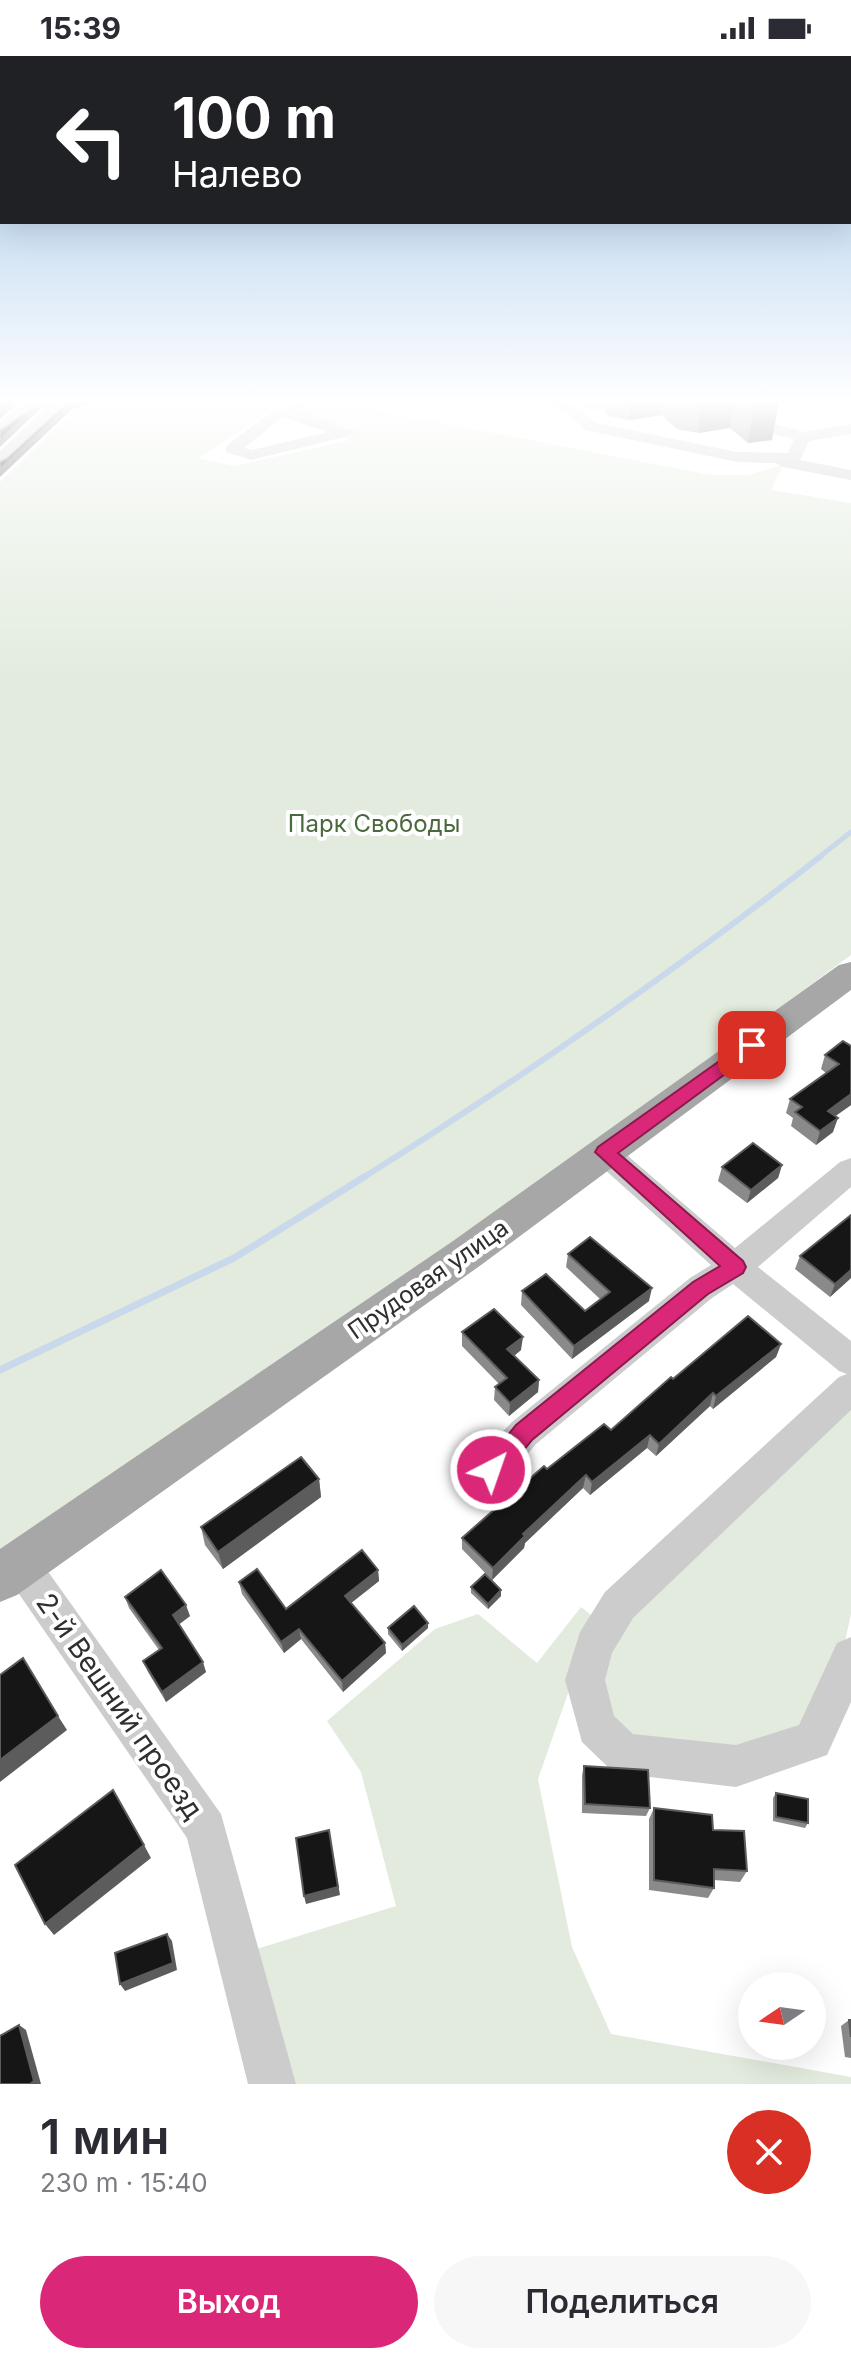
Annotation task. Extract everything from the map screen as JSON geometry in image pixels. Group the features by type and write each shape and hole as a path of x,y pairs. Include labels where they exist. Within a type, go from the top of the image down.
{"main road":[{"name":"Прудовая улица","path":"10,1572 604,1152 851,973"}],"street":[{"path":"604,1152 735,1267 851,1361"},
{"path":"491,1470 524,1433 701,1288 735,1267 851,1170"},
{"path":"851,1388 619,1605 594,1646 585,1680 596,1728 624,1753 736,1766 813,1741 851,1657"},
{"name":"2-й Вешний проезд","path":"10,1572 206,1829 272,2084"}],"green space":[{"name":"Парк Свободы","path":"0,494 793,494 851,503 851,955 514,1204 0,1559"},
{"path":"851,1398 851,1614 844,1646 797,1731 735,1752 637,1740 611,1715 585,1645 538,1779 572,1947 611,2034 738,2057 738,2060 756,2060 851,2077 851,2084 285,2084 253,1950 396,1906 361,1772 327,1721 435,1629 478,1614 537,1663 581,1607 600,1622"}],"building":[{"path":"843,1041 851,1046 851,1094 828,1111 838,1118 820,1131 795,1112 802,1107 790,1099 839,1064 825,1055"},
{"path":"753,1143 782,1165 751,1190 722,1167"},
{"path":"851,1215 851,1270 835,1284 800,1256"},
{"path":"590,1237 652,1288 574,1346 522,1291 546,1274 585,1311 610,1292 568,1254"},
{"path":"494,1309 523,1337 507,1349 539,1380 510,1403 495,1387 507,1378 462,1332"},
{"path":"748,1316 781,1344 716,1396 713,1393 659,1444 650,1435 592,1482 586,1475 523,1534 525,1536 493,1568 462,1538 544,1466 547,1469 604,1424 611,1430"},
{"path":"301,1457 319,1479 218,1552 201,1527"},
{"path":"362,1550 378,1570 345,1596 385,1643 342,1681 299,1629 281,1642 239,1582 257,1569 286,1609"},
{"path":"161,1570 186,1605 173,1615 203,1662 162,1692 143,1661 162,1648 125,1597"},
{"path":"485,1574 501,1590 488,1604 471,1587"},
{"path":"414,1606 428,1623 402,1645 388,1628"},
{"path":"23,1658 58,1716 0,1760 0,1675"},
{"path":"584,1766 648,1770 650,1808 585,1804"},
{"path":"113,1790 144,1845 45,1924 15,1865"},
{"path":"776,1793 808,1799 808,1823 776,1817"},
{"path":"654,1808 712,1815 713,1830 744,1831 747,1871 714,1869 714,1888 654,1880"},
{"path":"329,1830 338,1887 304,1896 296,1838"},
{"path":"167,1934 173,1963 120,1984 115,1953"},
{"path":"19,2025 34,2081 30,2084 0,2084 0,2036"}],"waterway":[{"path":"818,858 851,832"},
{"path":"361,1179 595,1024 821,856"},
{"path":"0,1370 234,1258 364,1177"}],"route":[{"path":"491,1470 524,1433 701,1288 735,1267 604,1152 752,1045"}]}
